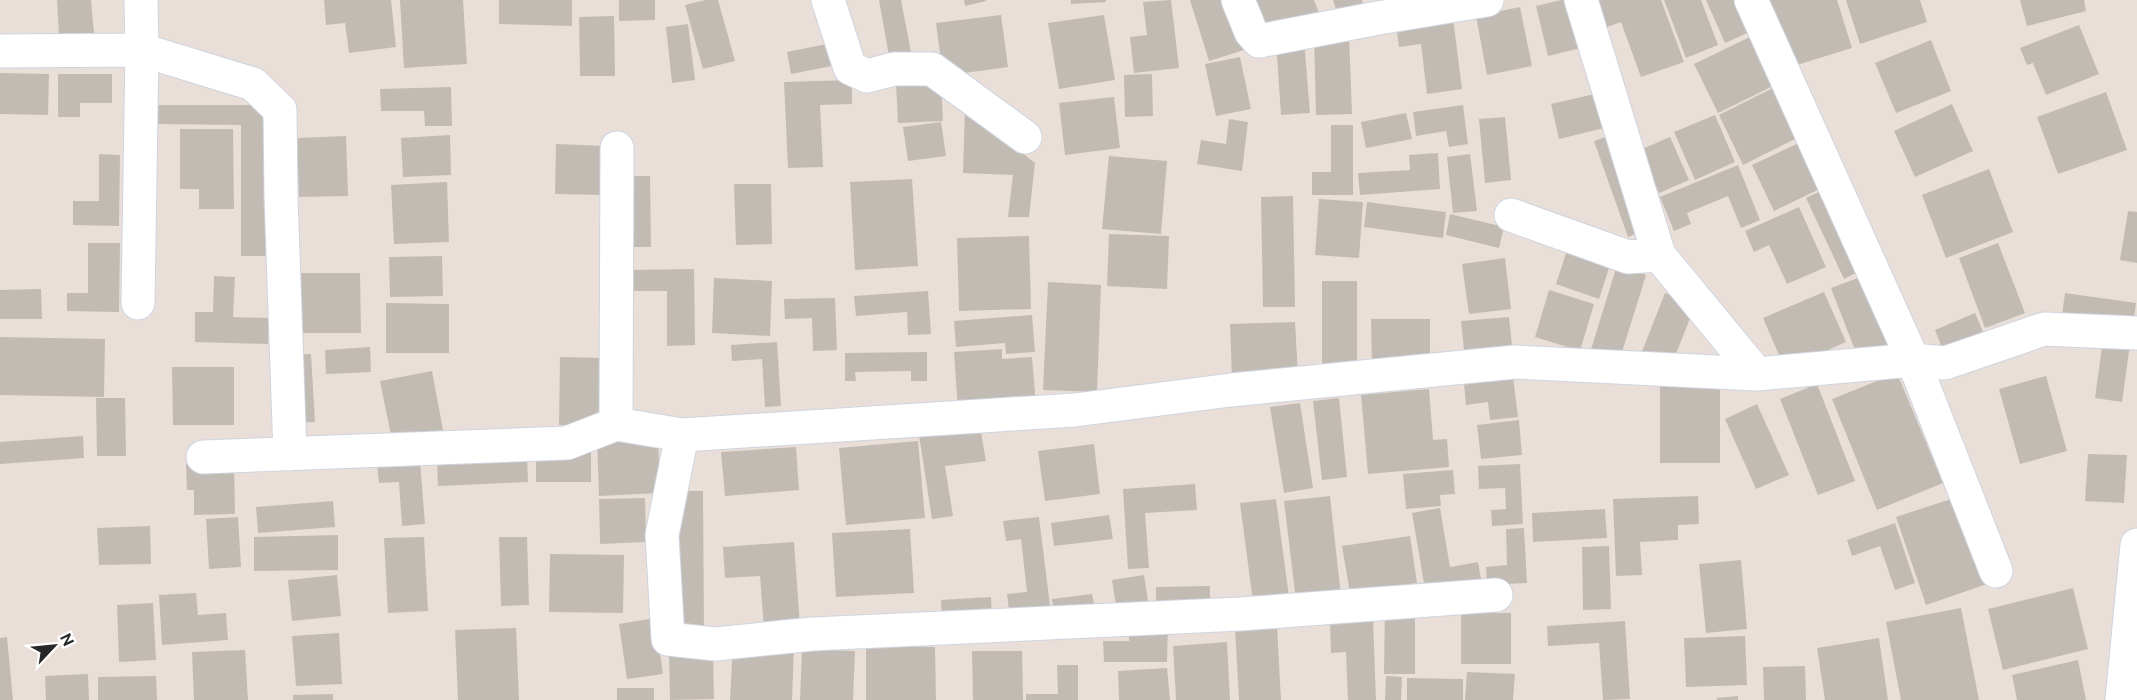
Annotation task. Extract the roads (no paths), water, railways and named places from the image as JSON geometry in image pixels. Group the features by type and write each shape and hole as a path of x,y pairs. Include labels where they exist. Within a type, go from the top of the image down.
{"street":[{"path":"138,303 141,0"},
{"path":"828,0 850,68 867,76 894,69 932,69 1025,137"},
{"path":"1238,0 1251,33 1259,41 1487,0"},
{"path":"1581,0 1659,255 1757,374"},
{"path":"1751,0 1913,360 1996,571"},
{"path":"0,51 142,50 253,84 280,110 290,454"},
{"path":"616,424 617,148"},
{"path":"1511,215 1628,257 1659,255"},
{"path":"203,457 567,443 616,424 682,435 1076,410 1231,390 1515,362 1757,374 1913,360 1945,363 2044,329 2137,333"},
{"path":"682,435 662,535 668,639 715,644 813,634 1241,614 1496,594"},
{"path":"2122,700 2137,545"}]}
